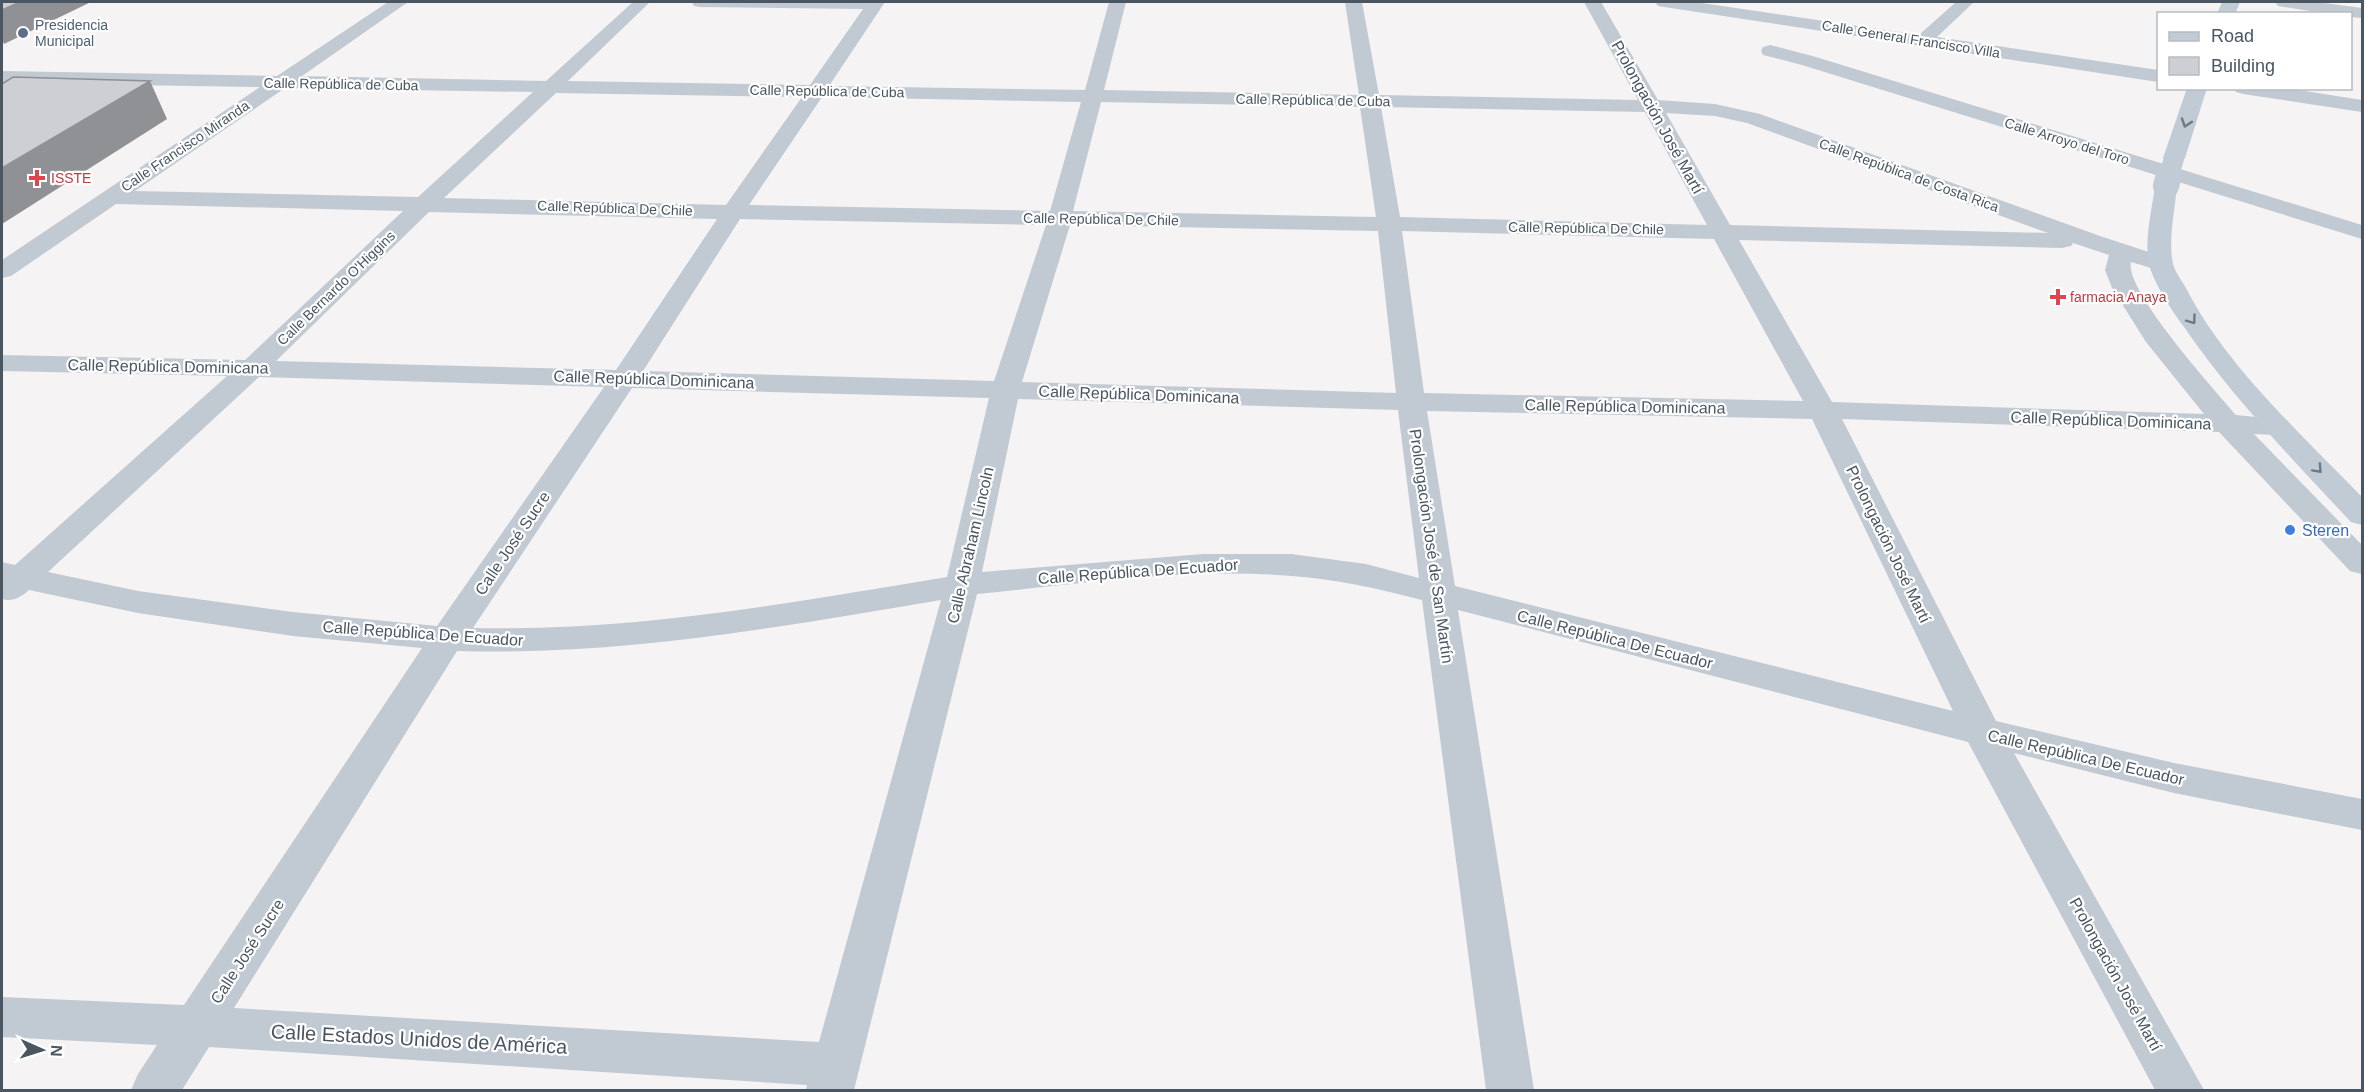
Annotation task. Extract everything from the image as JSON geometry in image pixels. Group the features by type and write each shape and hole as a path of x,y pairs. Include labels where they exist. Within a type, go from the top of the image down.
{"main road":[{"path":"2196,90 2166,186 2161,229 2161,264 2182,306 2215,352 2277,426 2362,515"}],"street":[{"name":"Calle Francisco Miranda","path":"2,271 399,2"},
{"name":"Calle Bernardo O'Higgins","path":"8,583 253,368 425,203 552,88 642,2"},
{"path":"700,2 876,3"},
{"name":"Calle Abraham Lincoln","path":"834,1078 962,585 1005,391 1060,218 1118,2"},
{"name":"Prolongación José de San Martín","path":"1354,2 1389,224 1411,402 1510,1090"},
{"name":"Prolongación José Martí","path":"1593,2 1823,411 1982,732 2180,1090"},
{"name":"Calle General Francisco Villa","path":"1664,2 1687,3 1923,42 2157,76"},
{"path":"1923,42 1966,2"},
{"path":"2284,2 2362,13"},
{"name":"Calle José Sucre","path":"155,1090 447,639 626,377 733,212 876,3"},
{"name":"Calle Arroyo del Toro","path":"1770,51 1832,68 2362,232"},
{"name":"Calle República de Cuba","path":"2,77 1653,106"},
{"path":"2256,90 2362,106"},
{"name":"Calle República de Costa Rica","path":"1653,106 1715,110 1753,118 2091,241 2161,264"},
{"name":"Calle República De Chile","path":"110,196 733,212 1721,231 2091,241"},
{"path":"2122,252 2117,270 2125,288 2156,336 2228,423 2362,564"},
{"name":"Calle República Dominicana","path":"2,363 626,377 1005,391 1823,411 2277,426"},
{"name":"Calle República De Ecuador","path":"8,583 293,624 447,639 520,641 635,634 798,613 962,585 1203,564 1291,565 1366,575 1982,732 2174,778 2362,815"},
{"name":"Calle Estados Unidos de América","path":"2,1017 198,1026 834,1078"}],"building":[{"path":"2,2 20,2 2,10"},
{"path":"13,77 150,81 2,168 2,84"}],"place":[{"name":"Presidencia Municipal","path":"23,33"},
{"name":"ISSTE","path":"37,178"},
{"name":"farmacia Anaya","path":"2058,297"},
{"name":"Steren","path":"2290,530"}]}
